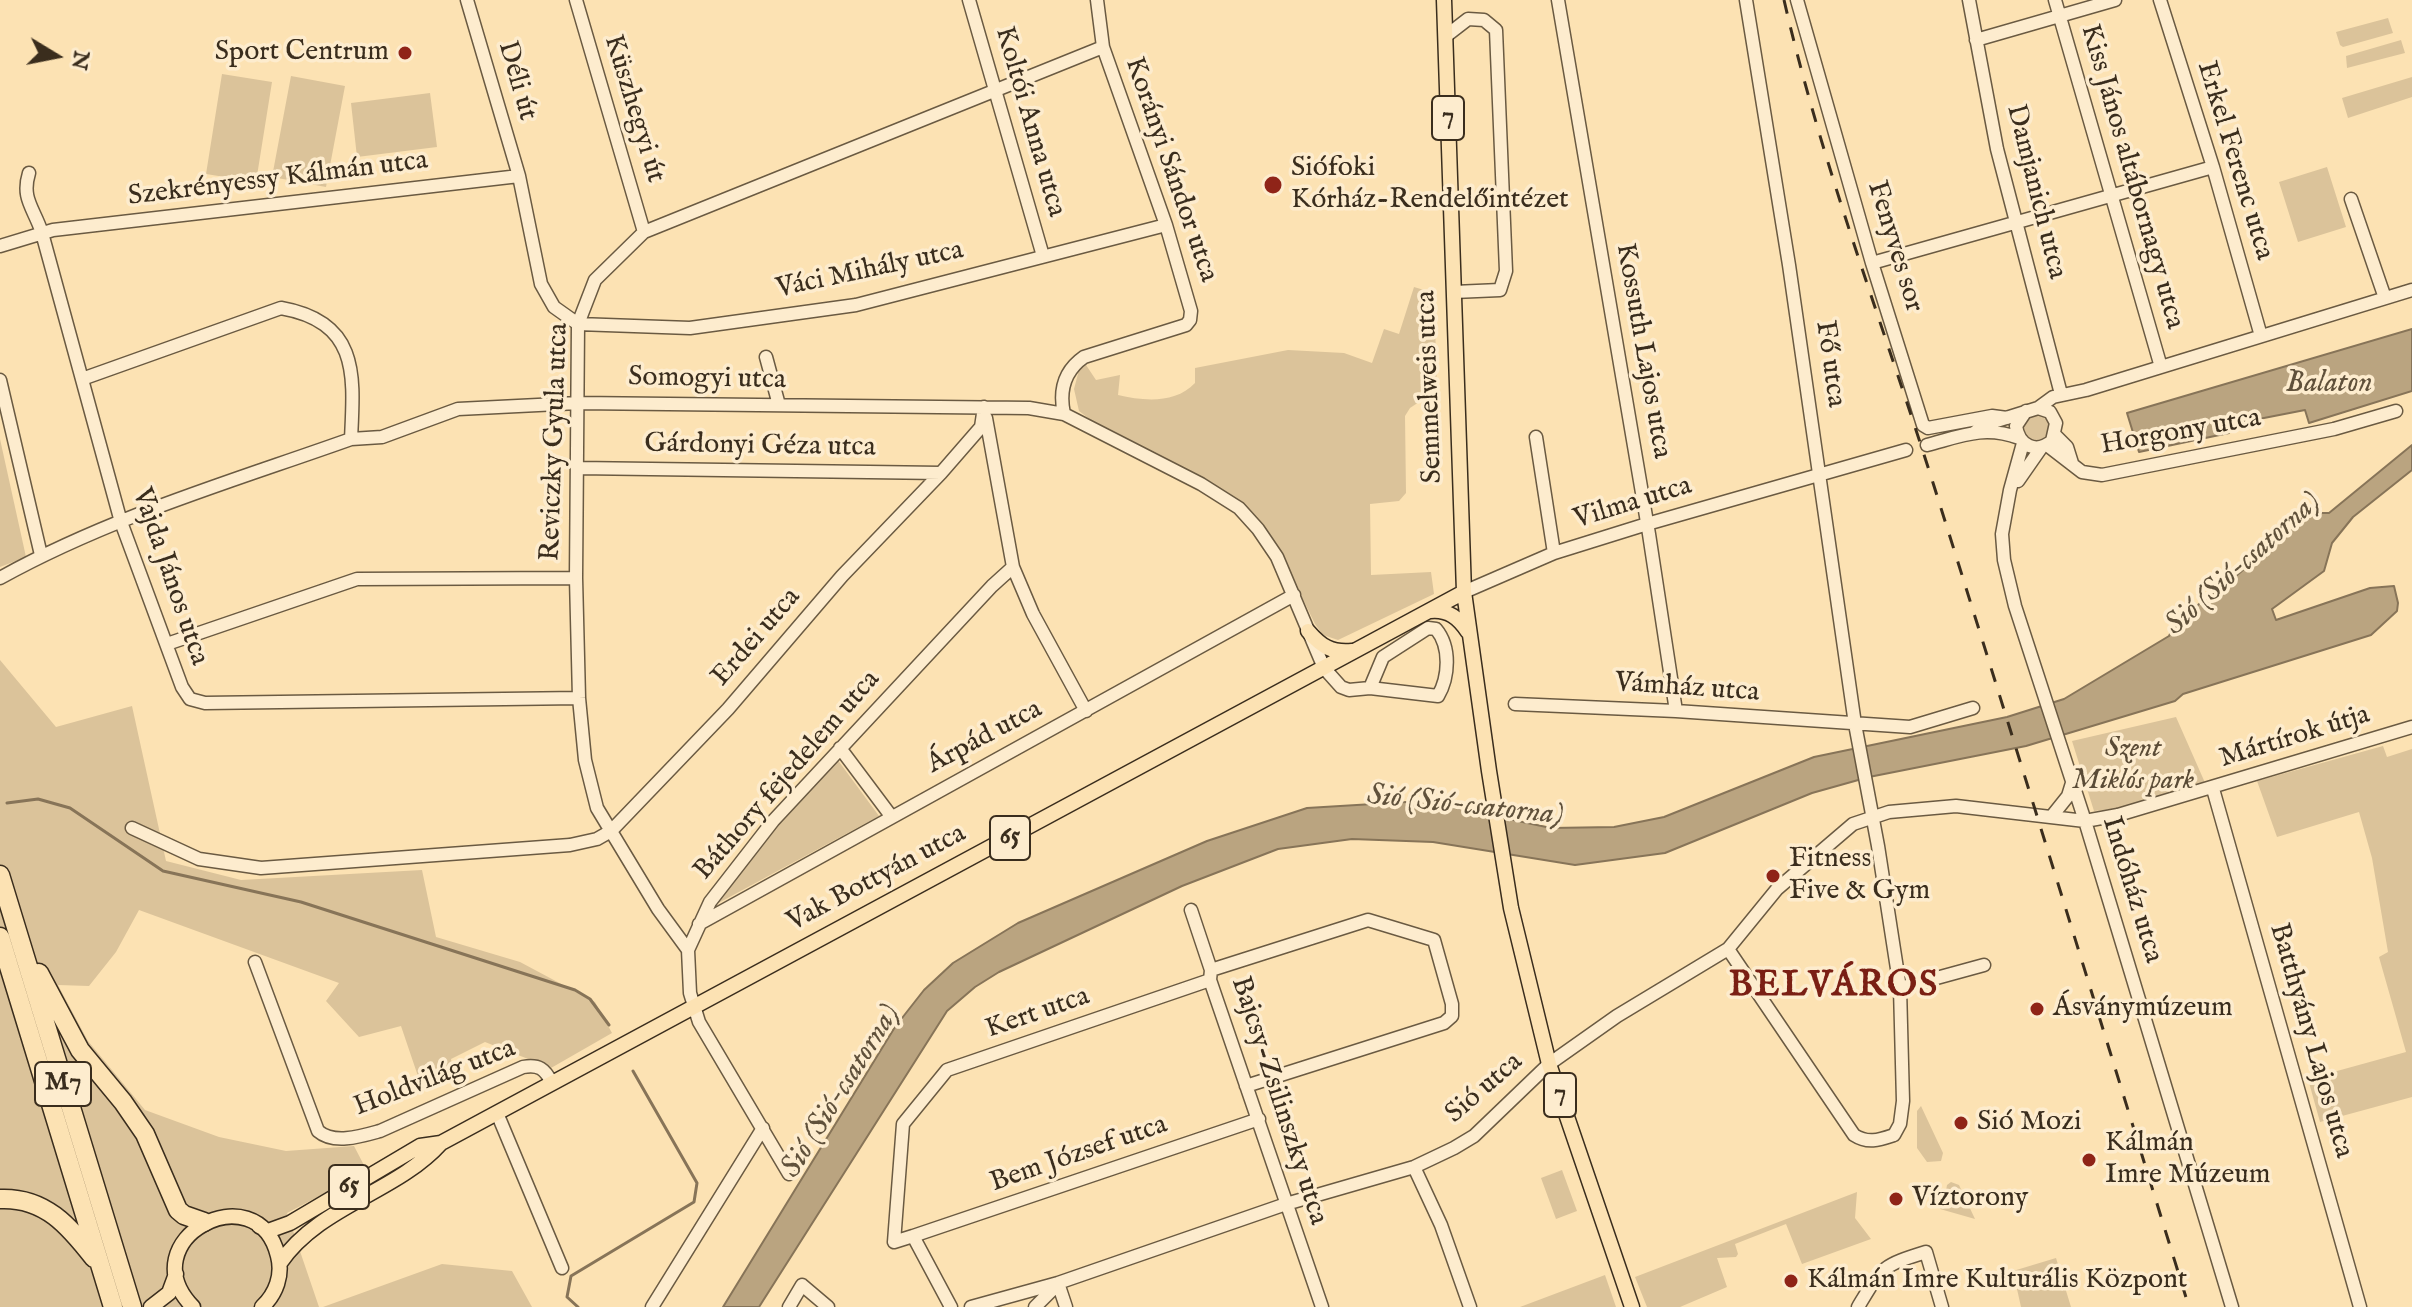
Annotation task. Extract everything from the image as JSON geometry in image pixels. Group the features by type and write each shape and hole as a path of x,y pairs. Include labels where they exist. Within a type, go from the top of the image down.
{"highway":[{"name":"M7","path":"0,875 132,1307"},
{"path":"12,916 54,1005 80,1050 145,1134 178,1210 204,1222"},
{"name":"M7","path":"0,937 113,1307"},
{"path":"0,1199 34,1204 59,1218 71,1228 100,1267"}],"main road":[{"name":"Semmelweis utca","path":"1444,0 1464,592 1511,908 1549,1064"},
{"name":"Vak Bottyán utca","path":"259,1226 268,1231 290,1223 420,1146 441,1143 1464,592"},
{"path":"1426,612 1440,610 1454,616 1469,634"},
{"path":"1308,631 1323,647 1340,652 1356,650"},
{"name":"7","path":"1549,1064 1632,1307"},
{"name":"Vak Bottyán utca","path":"280,1263 290,1248 314,1226 426,1160 441,1143"},
{"name":"65","path":"204,1222 232,1216 259,1226"},
{"path":"151,1307 169,1293 182,1244 204,1222"},
{"path":"259,1226 276,1249 280,1263"},
{"name":"65","path":"262,1307 276,1289 280,1263"},
{"path":"176,1274 181,1291 193,1307"}],"street":[{"name":"Déli út","path":"467,0 519,176 541,284 554,307 578,324"},
{"name":"Küszhegyi út","path":"576,0 644,232"},
{"name":"Koltói Anna utca","path":"969,0 1043,256"},
{"name":"Korányi Sándor utca","path":"1064,414 1061,398 1072,365 1084,357 1176,329 1190,320 1190,300 1103,47 1097,0"},
{"name":"Kossuth Lajos utca","path":"1558,0 1676,711"},
{"name":"Fő utca","path":"1746,0 1821,473 1856,730 1872,816"},
{"name":"Fenyves sor","path":"1797,0 1872,263 1923,425 1933,427 1992,416 2007,418"},
{"name":"Damjanich utca","path":"1969,0 1997,149 2061,394"},
{"name":"Kiss János altábornagy utca","path":"2055,0 2161,367"},
{"path":"1976,40 2115,0"},
{"name":"Erkel Ferenc utca","path":"2160,0 2213,167 2261,336"},
{"path":"1446,36 1468,19 1484,20 1496,30 1506,271 1500,290 1454,292"},
{"name":"Reviczky Gyula utca","path":"688,950 658,909 597,808 585,760 579,698 576,578 578,324 595,280 644,232 1103,47"},
{"path":"1872,263 2213,167"},
{"name":"Vajda János utca","path":"29,173 24,189 42,233 121,522 182,687 190,699 205,703 579,698"},
{"name":"Szekrényessy Kálmán utca","path":"0,246 42,233 519,176"},
{"path":"2351,199 2385,298"},
{"name":"Váci Mihály utca","path":"578,324 690,328 856,305 1166,225"},
{"path":"1975,432 1987,424 2032,409 2061,394 2086,390 2412,290"},
{"path":"82,379 281,308 299,311 321,322 341,342 352,366 351,439"},
{"path":"766,357 779,405"},
{"path":"0,380 41,555"},
{"path":"2008,502 2031,459 2048,443 2054,417 2070,398 2086,390"},
{"name":"Somogyi utca","path":"0,578 41,555 121,522 351,439 382,437 458,409 578,403 1029,408 1064,414 1201,484 1239,508 1277,557 1324,668"},
{"path":"984,407 1013,567 1033,614 1086,711"},
{"name":"Erdei utca","path":"132,828 199,859 261,868 530,849 597,839 611,831 728,709 842,576 941,473 981,427 984,407"},
{"path":"2008,502 2021,440 2016,426 2032,409 2044,409 2054,417"},
{"name":"Horgony utca","path":"2048,443 2067,447 2072,463 2082,472 2102,475 2334,429 2396,411"},
{"path":"1927,445 1975,432 2000,431 2028,446 2048,443"},
{"path":"1536,437 1554,553"},
{"name":"Vilma utca","path":"1464,592 1554,553 1906,450"},
{"name":"Gárdonyi Géza utca","path":"578,468 941,473"},
{"name":"Indóház utca","path":"2008,502 2002,534 2004,560 2015,606 2085,821 2232,1307"},
{"name":"Báthory fejedelem utca","path":"789,1174 699,1022 690,993 688,950 710,902 773,821 1013,567"},
{"path":"167,644 357,579 576,578"},
{"name":"Árpád utca","path":"699,924 1294,595"},
{"path":"1324,668 1341,687 1349,690 1370,688 1438,696 1448,673 1442,636 1436,629 1428,628 1383,657 1370,688"},
{"name":"Vámház utca","path":"1515,704 1676,711 1856,730 1910,727 1973,708"},
{"name":"Mártírok útja","path":"1872,816 1911,808 1956,806 2085,821 2213,789 2412,727"},
{"path":"840,748 891,816"},
{"path":"2052,816 2068,796 2072,783"},
{"name":"Batthyány Lajos utca","path":"2213,789 2360,1307"},
{"path":"1728,949 1854,1135 1862,1140 1876,1141 1894,1135 1900,1124 1903,1101 1900,988 1872,816"},
{"name":"Sió utca","path":"971,1307 1058,1283 1286,1204 1414,1167 1474,1136 1549,1064 1617,1016 1728,949 1755,914 1801,867 1848,827 1872,816"},
{"name":"Bajcsy-Zsilinszky utca","path":"1191,910 1246,1086 1322,1307"},
{"name":"Kert utca","path":"913,1236 894,1242 903,1124 947,1070 1368,920 1434,940 1452,1004 1452,1016 1444,1023 1246,1086"},
{"name":"Holdvilág utca","path":"255,962 318,1131 324,1137 361,1136 380,1131 523,1067 533,1065 542,1068 552,1083"},
{"path":"1900,988 1984,965"},
{"path":"497,1113 562,1268"},
{"name":"Bem József utca","path":"913,1236 1259,1119"},
{"path":"652,1307 763,1128"},
{"path":"1414,1167 1441,1225 1470,1307"},
{"path":"913,1236 951,1307"},
{"path":"1858,1307 1879,1272 1890,1264 1926,1252 1942,1307"},
{"path":"1036,1306 1058,1283 1066,1307"},
{"path":"789,1307 802,1285 828,1307"},
{"path":"1036,1306 1042,1288"}],"green space":[{"path":"2388,18 2393,33 2343,47 2340,45 2336,32"},
{"path":"2401,40 2405,53 2347,68 2346,56"},
{"path":"222,74 272,82 256,182 206,174"},
{"path":"291,76 345,86 326,187 272,177"},
{"path":"2412,77 2412,97 2348,118 2342,98"},
{"path":"430,93 437,147 357,157 351,103"},
{"path":"2327,167 2346,227 2298,242 2279,182"},
{"path":"1414,287 1434,293 1437,390 1410,408 1405,416 1406,493 1399,501 1370,504 1371,575 1431,572 1434,594 1338,640 1323,635 1281,554 1234,498 1100,427 1079,411 1074,389 1079,370 1086,365 1096,380 1120,375 1118,395 1159,399 1187,390 1195,383 1195,368 1288,350 1344,353 1372,363 1384,329 1399,334"},
{"path":"2036,413 2046,417 2050,427 2046,437 2036,441 2026,437 2022,427 2026,417"},
{"path":"0,439 26,557 0,567"},
{"path":"0,660 56,727 132,706 166,861 241,880 422,870 436,937 520,962 595,1002 612,1033 551,1068 485,1042 451,1059 455,1080 423,1091 401,1026 359,1037 326,1001 339,983 139,910 116,952 89,986 58,985 88,1041 145,1110 219,1137 286,1151 354,1146 367,1171 287,1213 319,1307 0,1307"},
{"name":"Szent Miklós park","path":"2176,717 2206,785 2122,808 2094,811 2072,741"},
{"path":"2383,746 2387,757 2412,749 2412,1097 2320,1122 2308,1079 2406,1052 2379,957 2388,952 2372,858 2359,812 2277,837 2257,781"},
{"path":"837,759 879,816 713,906 777,825"},
{"path":"1921,1106 1943,1153 1941,1161 1927,1162 1917,1148 1917,1111"},
{"path":"1562,1170 1577,1211 1556,1219 1541,1178"},
{"path":"1951,1182 1959,1185 1975,1219 1940,1209 1936,1197 1945,1197 1947,1185"},
{"path":"1857,1192 1855,1218 1871,1239 1802,1264 1786,1224 1735,1244 1736,1257 1717,1258 1727,1287 1680,1307 1647,1307 1635,1277"},
{"path":"2056,1258 2071,1307 2021,1307 2013,1271"},
{"path":"442,1264 512,1271 532,1307 323,1307"},
{"path":"1605,1275 1616,1307 1520,1307"}],"water":[{"name":"Balaton","path":"2412,329 2412,391 2309,423 2305,410 2228,425 2229,433 2139,452 2127,413"},
{"path":"2412,445 2412,470 2353,517 2332,543 2324,571 2272,609 2276,620 2370,588 2394,586 2397,611 2371,635 2183,694 2175,701 2026,746 1869,777 1812,793 1665,853 1575,865 1433,842 1352,839 1278,849 1182,886 999,972 975,987 947,1011 759,1307 723,1307 895,1027 924,990 953,963 1018,923 1207,841 1307,808 1423,801 1551,828 1614,827 1664,817 1814,757 2007,717 2064,699 2169,636 2177,620 2224,586 2311,513 2329,513"}],"waterway":[{"path":"7,803 38,799 70,808 163,871 301,902 575,990 590,999 609,1025"},
{"path":"578,1307 567,1297 571,1276 694,1202 697,1183 633,1071"}],"railway":[{"path":"1784,0 1816,123 1934,486 2189,1307"}],"place":[{"name":"Sport Centrum","path":"405,53"},
{"name":"Siófoki Kórház-Rendelőintézet","path":"1273,185"},
{"name":"Fitness Five & Gym","path":"1773,876"},
{"name":"Ásványmúzeum","path":"2037,1009"},
{"name":"Sió Mozi","path":"1961,1123"},
{"name":"Kálmán Imre Múzeum","path":"2089,1160"},
{"name":"Víztorony","path":"1896,1199"},
{"name":"Kálmán Imre Kulturális Központ","path":"1791,1281"}],"district":[{"name":"BELVÁROS","path":"1834,988"}],"water label":[{"name":"Sió (Sió-csatorna)","path":"2244,565"},
{"name":"Sió (Sió-csatorna)","path":"1465,807"},
{"name":"Sió (Sió-csatorna)","path":"842,1092"}]}
